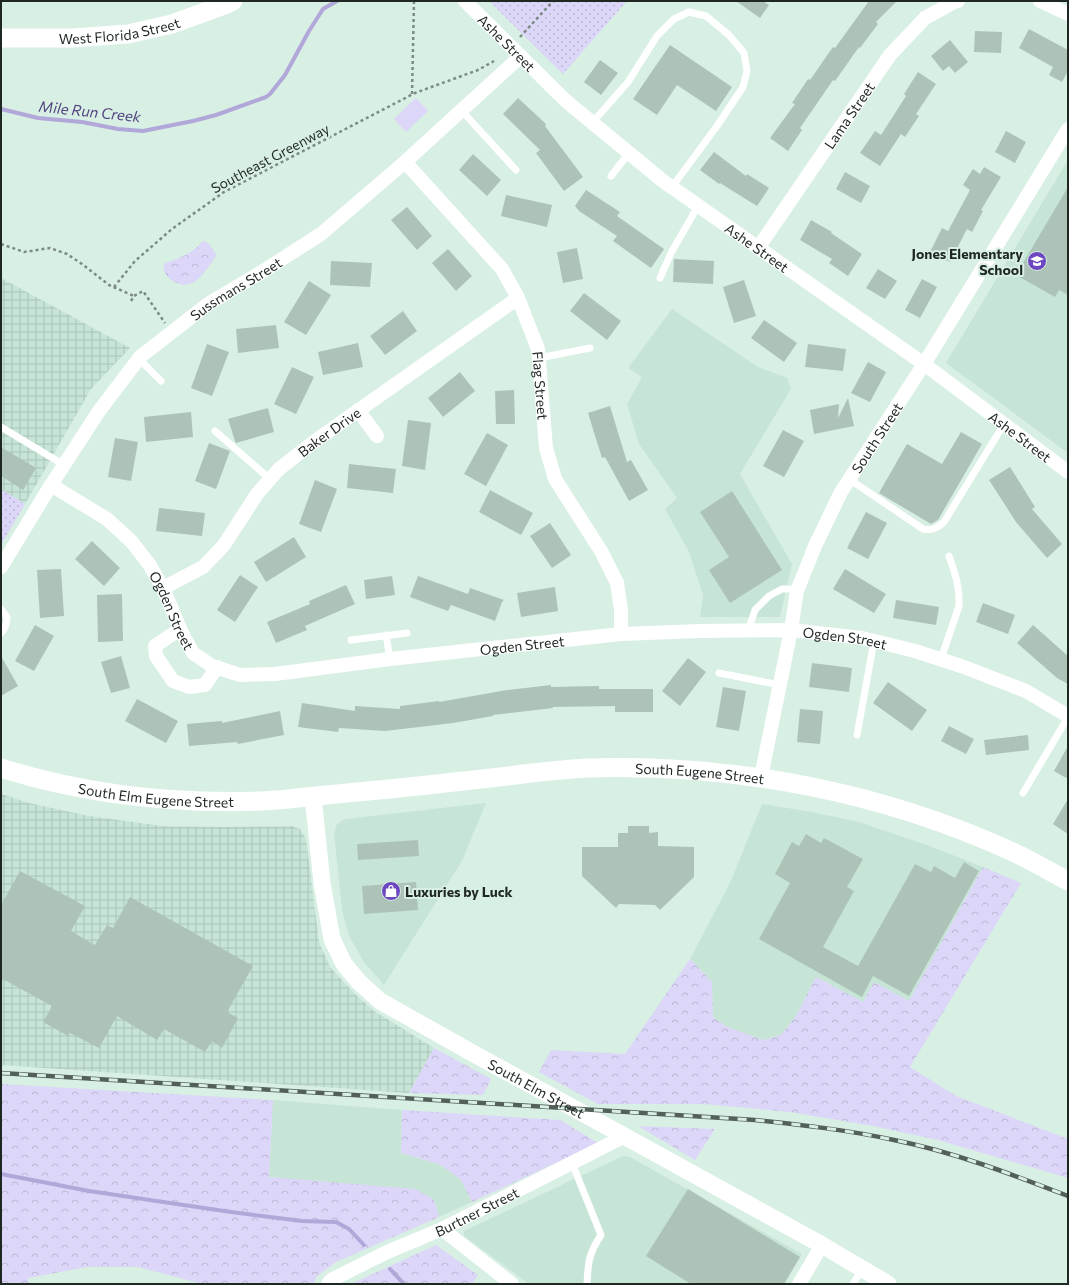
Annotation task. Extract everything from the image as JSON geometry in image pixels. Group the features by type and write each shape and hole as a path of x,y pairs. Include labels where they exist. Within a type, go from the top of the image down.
{"main road":[{"name":"West Florida Street","path":"1,38 72,38 128,34 172,24 233,1"},
{"name":"South Elm Eugene Street","path":"1,768 26,776 68,785 131,796 167,800 263,801 313,796"},
{"name":"South Eugene Street","path":"313,796 587,768 692,770 762,778 852,795 915,813 1016,854 1068,881"}],"street":[{"name":"Ashe Street","path":"465,1 566,101 629,154 698,206 924,364 1068,472"},
{"name":"Lama Street","path":"758,248 890,55 925,18 958,1"},
{"path":"1040,1 1068,14"},
{"name":"Sussmans Street","path":"1,567 51,485 99,411 139,359 208,304 322,234 462,111 516,51"},
{"name":"South Street","path":"762,778 798,589 814,546 841,492 924,364 1068,128"},
{"name":"Flag Street","path":"405,162 502,269 518,298 538,349 546,448 555,479 601,551 617,583 621,610 621,634"},
{"name":"Baker Drive","path":"163,588 203,567 224,545 257,494 279,469 358,410 518,298"},
{"path":"358,410 377,436"},
{"name":"Ogden Street","path":"51,485 107,519 131,541 149,564 163,588 180,629 193,653 212,666 240,675 275,674 390,659 621,634 791,630 862,638 941,659 1026,691 1068,717"},
{"path":"180,629 155,646 156,656 173,681 189,687 205,685 217,667"},
{"name":"South Elm Street","path":"313,796 322,883 332,939 344,964 359,982 380,1001 625,1136 888,1284"},
{"name":"Burtner Street","path":"328,1284 331,1280 386,1253 442,1229 625,1136"},
{"path":"442,1229 512,1284"},
{"path":"799,1284 822,1246"}],"lane":[{"path":"592,123 628,82 657,36 674,19 689,12 706,16 729,35 744,53 747,71 743,87 717,126 672,187"},
{"path":"462,111 516,170"},
{"path":"611,176 629,154"},
{"path":"660,278 671,253 698,206"},
{"path":"539,358 590,348"},
{"path":"139,359 161,381"},
{"path":"849,479 923,529 930,530 938,528 944,522 1004,424"},
{"path":"1,427 64,465"},
{"path":"215,431 270,479"},
{"path":"941,659 959,606 956,578 949,556"},
{"path":"748,631 755,610 769,596 782,589 798,589"},
{"path":"1,609 7,617 7,623 1,633"},
{"path":"351,640 407,632"},
{"path":"386,635 390,659"},
{"path":"857,735 874,641"},
{"path":"719,673 780,685"},
{"path":"1023,792 1068,717"},
{"path":"572,1163 601,1235 589,1258 587,1284"},
{"path":"853,1284 862,1269"}],"path":[{"path":"412,95 414,1"},
{"name":"Southeast Greenway","path":"114,288 135,261 172,229 224,192 412,95 478,70 516,51 553,1"},
{"path":"1,244 24,252 50,248 67,254 109,285 134,296"},
{"path":"131,301 134,296 143,291 172,332"}],"shaded area":[{"name":"Jones Elementary School","path":"1068,160 1068,453 946,363"},
{"path":"1,278 130,348 91,389 25,504 1,489"},
{"path":"672,309 758,367 787,378 791,389 740,474 792,564 780,617 700,617 703,595 689,552 665,509 677,498 639,444 627,404 642,377 628,368"},
{"path":"1,794 29,803 89,816 162,826 292,826 300,829 306,839 319,942 330,967 354,993 374,1011 434,1048 409,1093 1,1065"},
{"path":"486,803 462,861 384,985 364,962 349,936 342,910 334,833 337,824 345,819"},
{"path":"762,804 812,812 859,822 927,845 983,867 909,1002 874,982 863,1002 816,977 796,1016 782,1035 763,1040 727,1027 713,1017 712,982 690,959 730,883"},
{"path":"273,1100 402,1110 401,1153 441,1165 461,1180 472,1202 439,1217 434,1200 269,1177"},
{"path":"623,1156 630,1157 802,1254 784,1284 529,1284 464,1236 464,1231"}],"green space":[{"path":"489,1 627,1 563,74"},
{"path":"416,98 428,111 406,132 394,119"},
{"path":"203,241 207,242 217,255 197,280 185,285 177,283 166,275 164,264 180,258 195,249"},
{"path":"1,489 25,504 1,545"},
{"path":"983,867 1021,883 910,1067 956,1096 1068,1139 1068,1178 938,1140 873,1126 790,1112 703,1104 598,1104 539,1072 551,1050 625,1054 690,959 712,982 713,1017 727,1027 763,1040 781,1035 796,1016 816,977 863,1002 874,982 909,1001"},
{"path":"434,1048 491,1079 483,1095 409,1093"},
{"path":"1,1084 273,1100 269,1177 416,1189 434,1200 439,1217 336,1262 317,1276 313,1284 203,1284 138,1267 87,1267 28,1278 28,1284 1,1284"},
{"path":"402,1110 560,1120 598,1143 472,1202 461,1180 441,1165 401,1153"},
{"path":"638,1126 715,1129 695,1160"},
{"path":"436,1245 478,1275 472,1284 351,1284"}],"building":[{"path":"736,1 763,1 769,5 760,18"},
{"path":"869,1 897,1 876,22 878,24 860,48 859,47 835,81 833,80 800,128 802,130 788,151 770,138 795,104 792,103 808,79 810,80 833,47 835,48"},
{"path":"1029,29 1068,50 1068,71 1062,82 1049,75 1053,67 1019,48"},
{"path":"975,31 1002,32 1001,53 974,52"},
{"path":"950,40 968,62 955,73 949,66 943,71 931,56"},
{"path":"670,45 732,87 716,111 677,85 657,115 633,99"},
{"path":"600,60 618,73 601,95 584,82"},
{"path":"918,72 936,84 916,114 919,116 905,137 901,134 880,166 860,153 875,131 881,135 906,96 904,94"},
{"path":"518,98 546,124 545,126 583,177 564,191 536,153 540,150 503,114"},
{"path":"1006,131 1026,142 1015,163 995,152"},
{"path":"714,152 746,176 747,174 769,188 757,206 720,183 719,184 700,170"},
{"path":"473,154 501,180 487,196 459,170"},
{"path":"984,167 1001,177 981,210 983,211 972,232 967,229 950,262 930,252 942,228 948,231 970,190 963,185 973,169 980,174"},
{"path":"845,172 870,186 861,203 836,189"},
{"path":"1068,187 1068,295 1059,290 1055,297 1016,275"},
{"path":"586,190 620,212 617,216 664,249 651,268 613,241 617,236 579,211 575,206"},
{"path":"506,195 552,205 547,227 501,216"},
{"path":"407,207 432,236 417,250 391,220"},
{"path":"811,220 832,232 831,233 862,254 848,276 829,263 832,259 800,240"},
{"path":"577,248 583,279 563,283 557,252"},
{"path":"448,249 472,276 456,291 432,263"},
{"path":"674,259 714,261 713,284 673,282"},
{"path":"331,261 372,263 370,287 330,285"},
{"path":"878,269 897,281 885,299 866,288"},
{"path":"922,279 937,287 920,318 905,310"},
{"path":"744,280 756,316 734,323 723,287"},
{"path":"309,281 331,295 306,335 284,322"},
{"path":"584,293 621,321 607,340 570,311"},
{"path":"403,311 417,331 385,355 370,336"},
{"path":"764,320 797,343 784,362 751,338"},
{"path":"276,325 279,348 238,353 236,329"},
{"path":"358,343 363,367 323,375 318,352"},
{"path":"207,344 229,352 212,396 191,388"},
{"path":"808,344 846,349 843,371 805,367"},
{"path":"868,362 886,372 870,402 851,393"},
{"path":"292,367 314,377 296,414 274,404"},
{"path":"460,372 475,391 443,417 428,398"},
{"path":"514,390 515,424 496,424 495,391"},
{"path":"848,398 854,426 814,434 810,410 839,404 838,418"},
{"path":"610,406 627,462 631,460 648,490 629,501 605,457 602,458 588,413"},
{"path":"268,408 274,432 236,443 228,419"},
{"path":"191,412 193,437 146,442 144,417"},
{"path":"408,420 431,423 425,470 402,466"},
{"path":"783,430 804,441 784,477 763,466"},
{"path":"961,432 982,444 938,520 931,524 879,493 907,444 942,464"},
{"path":"487,433 508,445 486,486 464,474"},
{"path":"115,438 138,442 131,481 108,477"},
{"path":"209,443 230,451 216,489 195,481"},
{"path":"1,447 36,468 23,490 1,476"},
{"path":"349,464 396,469 393,493 347,488"},
{"path":"1010,467 1035,507 1032,509 1062,544 1047,558 1016,522 989,480"},
{"path":"315,480 337,489 321,532 299,524"},
{"path":"490,490 533,513 521,535 479,512"},
{"path":"732,491 782,570 730,603 709,570 729,557 700,512"},
{"path":"159,508 205,513 202,536 156,531"},
{"path":"866,512 887,523 868,559 847,548"},
{"path":"550,523 571,555 552,568 530,536"},
{"path":"294,537 306,557 266,582 254,562"},
{"path":"92,541 120,568 104,586 75,559"},
{"path":"61,569 64,616 40,618 37,570"},
{"path":"845,569 886,594 874,613 833,589"},
{"path":"240,575 258,587 235,622 217,610"},
{"path":"392,576 395,595 366,599 364,580"},
{"path":"418,576 468,594 470,588 504,600 495,621 451,605 448,611 410,597"},
{"path":"346,585 355,604 305,626 307,630 276,643 267,622 310,604 309,601"},
{"path":"555,587 558,611 521,617 517,593"},
{"path":"122,594 123,641 98,642 97,595"},
{"path":"896,600 939,607 936,625 893,618"},
{"path":"983,603 1015,615 1008,634 976,622"},
{"path":"35,625 54,636 34,671 15,661"},
{"path":"1033,625 1068,656 1068,684 1057,678 1017,643"},
{"path":"1,656 18,686 1,696"},
{"path":"121,656 130,688 111,693 101,662"},
{"path":"688,658 706,672 680,706 662,691"},
{"path":"812,663 852,668 849,692 809,687"},
{"path":"888,682 927,710 912,731 873,703"},
{"path":"551,685 551,687 599,686 599,689 653,689 653,712 615,712 615,706 553,707 493,715 453,723 385,731 339,728 338,732 298,727 302,703 355,711 355,706 400,709 400,706 439,702 507,690"},
{"path":"723,687 746,691 739,731 716,727"},
{"path":"137,699 178,721 166,743 125,721"},
{"path":"800,709 823,711 820,744 797,742"},
{"path":"280,711 284,735 238,744 237,742 189,746 187,724 222,721 222,723"},
{"path":"949,726 974,739 966,754 941,741"},
{"path":"1028,735 1029,750 986,755 984,740"},
{"path":"1068,746 1068,779 1054,771"},
{"path":"1068,799 1068,834 1053,824"},
{"path":"628,826 649,826 649,833 658,832 658,846 694,847 694,877 660,910 655,905 619,904 616,908 582,876 582,847 618,847 618,833 628,833"},
{"path":"806,834 821,843 824,838 863,859 847,887 854,891 823,947 858,966 915,864 931,872 934,866 955,878 964,862 979,871 909,996 873,976 862,997 759,939 790,883 775,874 792,842 799,846"},
{"path":"418,840 419,856 358,860 357,844"},
{"path":"20,871 85,906 71,931 95,945 107,925 113,928 130,897 253,966 227,1012 238,1018 222,1048 212,1041 205,1052 164,1029 157,1040 117,1016 99,1048 70,1033 68,1036 43,1022 52,1006 1,978 1,905"},
{"path":"416,882 418,910 364,914 362,886"},
{"path":"688,1189 800,1257 784,1284 691,1284 646,1256"}],"waterway":[{"name":"Mile Run Creek","path":"1,109 38,118 82,122 118,129 143,131 216,115 266,97 270,94 285,75 323,9 337,1"},
{"path":"1,1174 89,1191 231,1212 302,1221 336,1222 349,1229 364,1245"},
{"path":"390,1269 404,1284"}],"railway":[{"path":"1,1073 755,1120 825,1128 877,1136 960,1157 1068,1196"}],"place":[{"name":"Jones Elementary School","path":"1037,261"},
{"name":"Luxuries by Luck","path":"391,891"}]}
